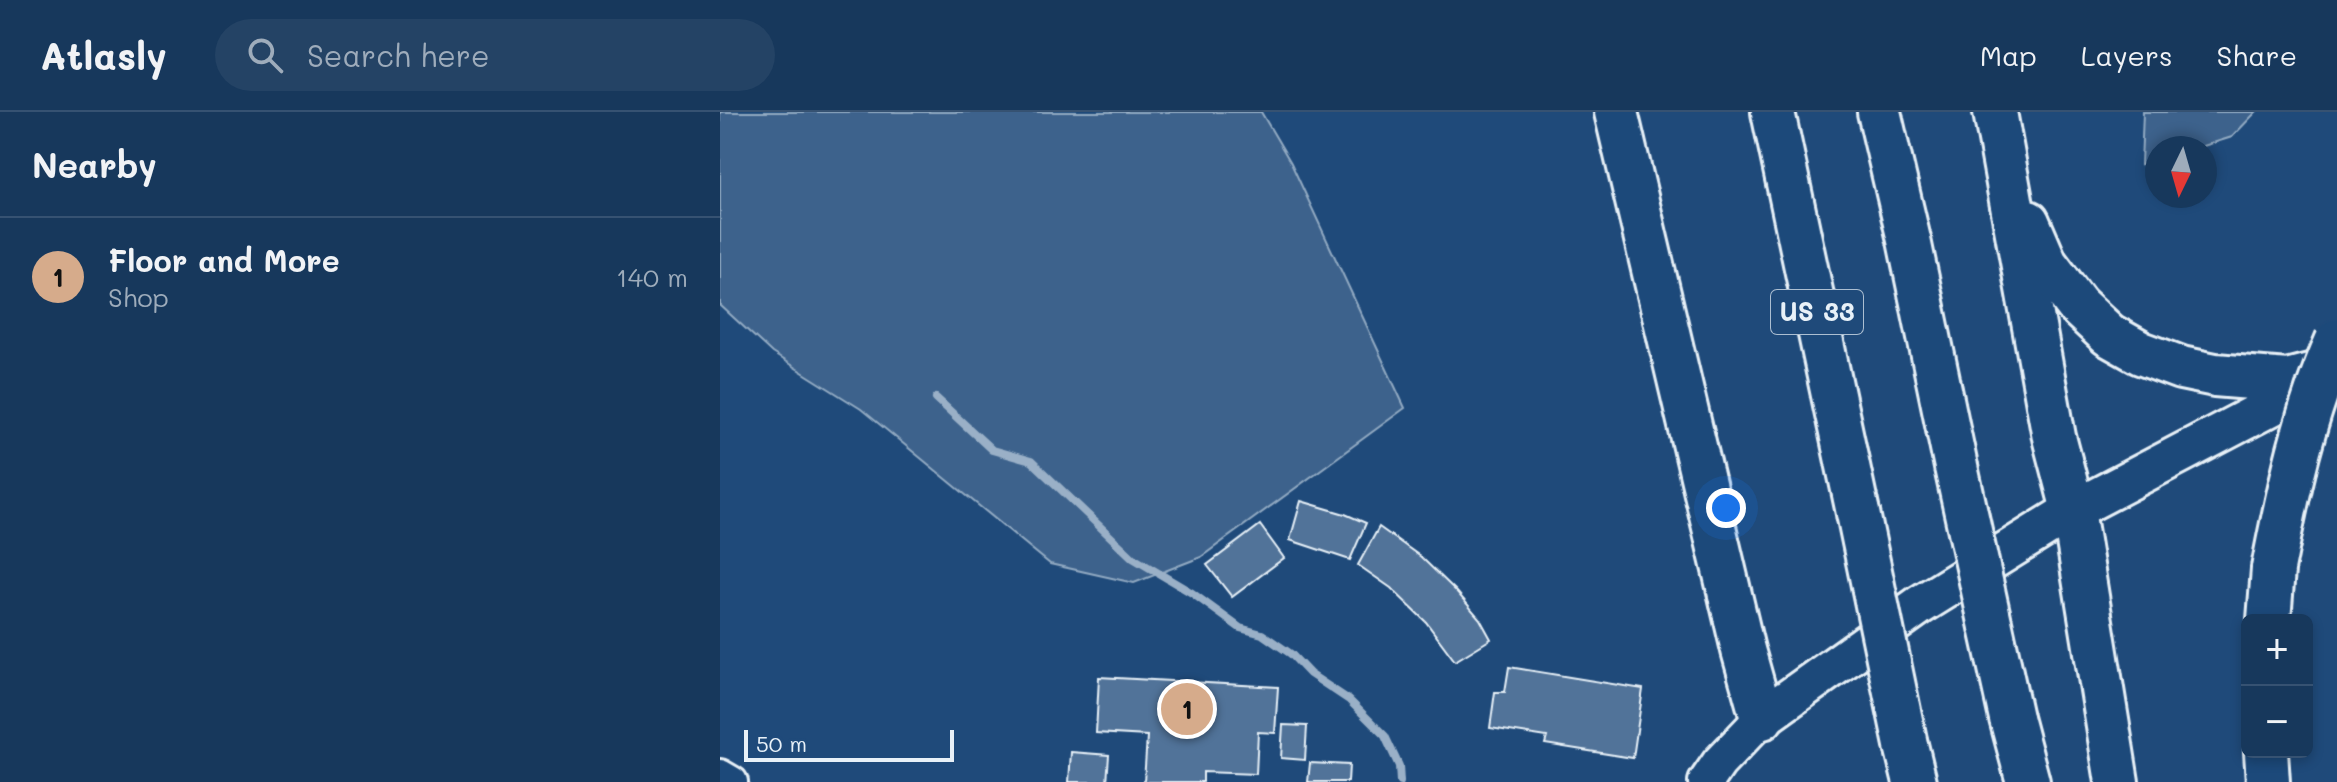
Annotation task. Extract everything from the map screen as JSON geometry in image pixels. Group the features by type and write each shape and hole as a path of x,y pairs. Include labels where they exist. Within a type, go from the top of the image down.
{"highway":[{"path":"1616,112 1743,650 1762,718 1920,605 2073,510 2337,370"},
{"name":"US 33","path":"1773,112 1911,764"},
{"path":"1879,112 2011,718 2028,782"},
{"path":"1995,112 2054,437 2073,510 2117,782"},
{"path":"2007,174 2046,264 2077,305 2109,335 2141,353 2181,368 2215,375 2287,381 2337,370"},
{"path":"2269,614 2273,569 2290,481 2304,430 2337,340"},
{"path":"2266,758 2268,782"}],"main road":[{"path":"1706,782 1719,763 1762,718"}],"street":[{"path":"720,775 732,782"}],"shaded area":[{"path":"720,112 1261,112 1291,163 1405,408 1201,557 1134,583 1050,564 861,409 772,353 720,305"},
{"path":"2143,112 2256,112 2232,137 2217,142 2217,136 2145,136 2145,164 2141,165"}],"building":[{"path":"1301,501 1366,523 1350,560 1290,540"},
{"path":"1260,525 1284,558 1232,597 1207,565"},
{"path":"1379,527 1421,557 1456,591 1480,619 1491,639 1455,661 1426,622 1391,588 1358,565"},
{"path":"1509,667 1643,689 1633,758 1545,744 1547,737 1490,728 1495,692 1505,692"},
{"path":"1099,677 1278,687 1275,733 1258,732 1256,774 1203,772 1203,782 1144,782 1147,736 1096,733"},
{"path":"1283,725 1307,726 1305,760 1281,758"},
{"path":"1071,752 1109,755 1107,782 1069,782"},
{"path":"1310,763 1349,765 1348,782 1308,782"}],"waterway":[{"path":"936,398 992,450 1031,461 1133,558 1192,593 1240,628 1262,634 1291,654 1310,674 1349,700 1385,736 1399,766 1400,782"}],"place":[{"name":"Floor and More","path":"1187,709"}]}
